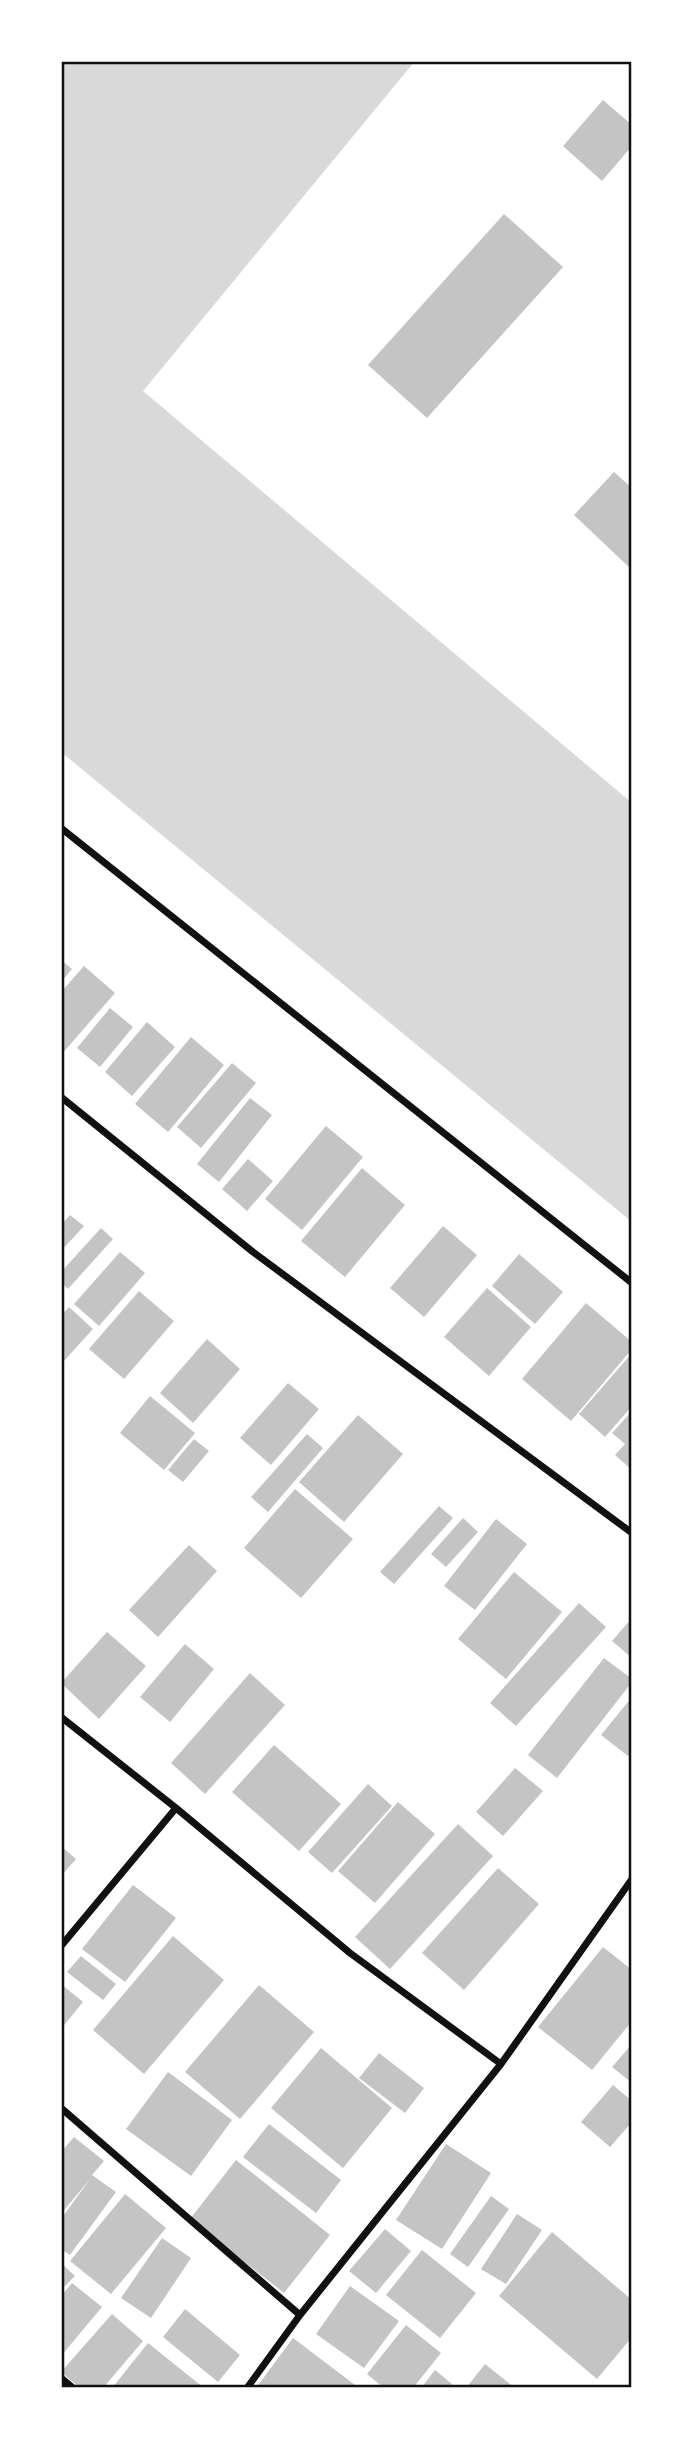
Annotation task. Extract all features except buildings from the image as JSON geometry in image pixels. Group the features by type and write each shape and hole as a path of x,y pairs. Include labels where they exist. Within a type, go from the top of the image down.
{"street":[{"path":"61,828 632,1283"},
{"path":"61,1097 253,1252 632,1533"},
{"path":"61,1717 176,1808 350,1953 502,2064"},
{"path":"61,1946 176,1808"},
{"path":"247,2388 300,2315 502,2064 632,1879"},
{"path":"61,2108 300,2315"},
{"path":"61,2378 74,2388"}],"shaded area":[{"path":"61,61 415,61 143,391 632,803 632,1222 61,752"}]}
